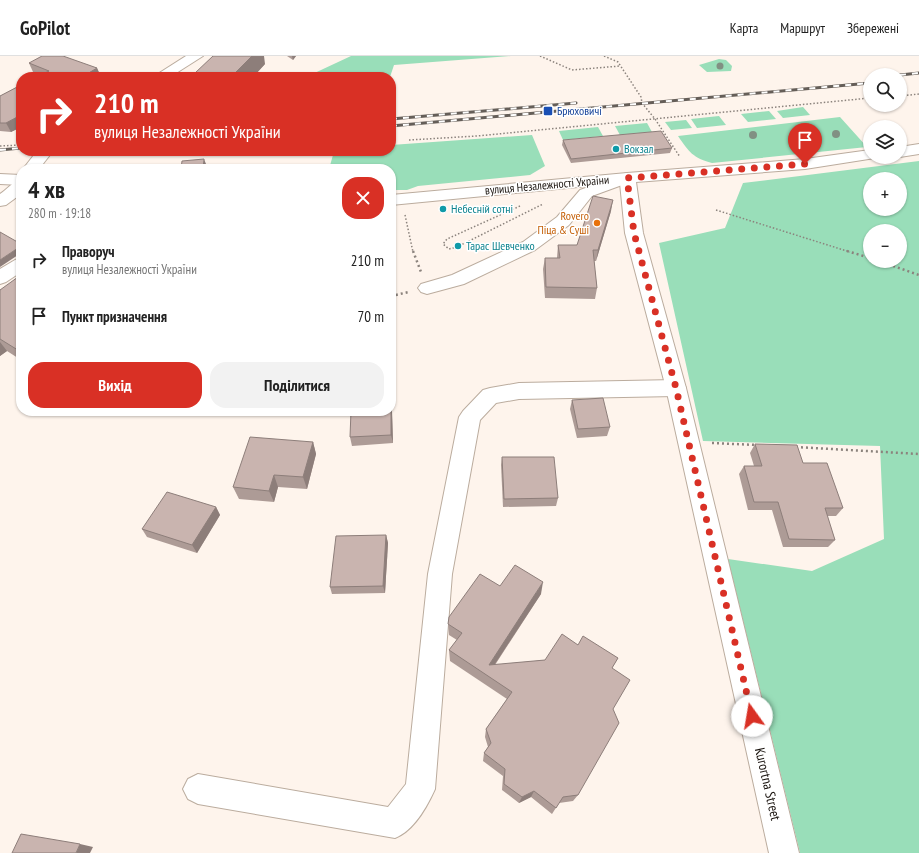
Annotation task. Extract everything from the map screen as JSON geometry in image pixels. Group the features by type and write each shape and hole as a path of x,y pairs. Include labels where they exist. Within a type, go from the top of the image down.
{"main road":[{"path":"169,72 196,56"},
{"path":"907,151 919,149"},
{"path":"35,164 41,156"},
{"name":"вулиця Незалежності України","path":"396,200 627,178 805,164 863,157"},
{"path":"428,288 458,280 529,246 563,221 586,193 627,178"},
{"name":"Kurortna Street","path":"627,178 634,233 676,388 784,853"},
{"path":"0,179 16,180"},
{"path":"0,202 13,194 16,190"},
{"path":"0,278 16,267"},
{"path":"198,789 395,823 420,789 440,574 470,417 490,396 519,391 676,388"}],"path":[{"path":"540,56 572,70 620,66"},
{"path":"604,56 618,62 641,97 642,103 655,119 690,173"},
{"path":"907,95 919,94"},
{"path":"409,140 477,136 863,99"},
{"path":"0,146 16,145"},
{"path":"396,200 413,252 428,288"},
{"path":"523,204 447,240 443,244 449,249 457,247 544,203"},
{"path":"716,210 863,256"},
{"path":"899,268 919,275"},
{"path":"688,442 765,446"},
{"path":"788,447 919,454"}],"green space":[{"path":"351,56 511,56 394,65 392,72 317,72"},
{"path":"719,59 726,60 732,66 731,71 707,72 699,65"},
{"path":"803,107 810,115 783,118 777,111"},
{"path":"769,111 776,119 748,122 741,114"},
{"path":"719,116 726,125 697,128 691,119"},
{"path":"840,117 863,143 863,147 712,163 700,159 692,154 678,136"},
{"path":"686,120 692,128 671,130 665,122"},
{"path":"647,123 652,132 620,135 615,126"},
{"path":"598,127 603,136 563,140 559,131"},
{"path":"532,135 545,166 530,175 418,186 407,190 396,190 396,164 330,164 333,156 396,156 396,145"},
{"path":"919,161 919,853 800,853 728,559 812,571 884,539 880,446 703,441 659,243 725,228 743,183 895,164 907,164 907,162"}],"building":[{"path":"42,56 63,56 97,68 90,72 47,72 49,71 29,63"},
{"path":"213,56 252,56 236,72 196,72"},
{"path":"16,88 16,118 6,123 0,123 0,96"},
{"name":"Вокзал","path":"661,131 672,148 571,159 563,140"},
{"path":"204,159 204,164 182,164 182,161"},
{"path":"593,196 613,200 598,250 593,250 597,288 546,287 545,258 560,258 558,245 577,245"},
{"path":"0,232 16,241 16,249 0,260"},
{"path":"16,278 16,349 0,339 0,290"},
{"path":"603,398 610,427 578,429 572,400"},
{"path":"351,416 391,416 391,435 350,437"},
{"path":"250,437 313,442 303,477 274,475 269,491 233,487"},
{"path":"755,444 797,445 803,463 827,463 843,508 825,508 835,540 789,539 778,502 754,502 744,466 762,466"},
{"path":"502,457 554,457 558,498 504,499"},
{"path":"167,492 216,507 192,545 142,529"},
{"path":"386,535 383,586 330,587 336,536"},
{"path":"515,565 543,582 489,665 545,660 562,634 578,645 583,636 618,658 612,668 630,680 613,709 619,723 578,795 563,797 556,808 534,791 522,797 504,784 505,769 484,753 491,743 486,729 512,692 449,650 462,633 448,624 449,617 480,574 500,586"},
{"path":"21,834 80,844 76,853 12,853"}],"railway":[{"path":"907,74 919,73"},
{"path":"396,126 863,84"},
{"path":"396,119 576,103"},
{"path":"0,150 16,148"}],"place":[{"name":"Брюховичі","path":"548,111"},
{"name":"Вокзал","path":"616,149"},
{"name":"Небесній сотні","path":"443,209"},
{"name":"Rovero Піца & Суші","path":"597,223"},
{"name":"Тарас Шевченко","path":"458,246"}],"route":[{"path":"752,716 676,388 634,233 627,178 805,164"}]}
